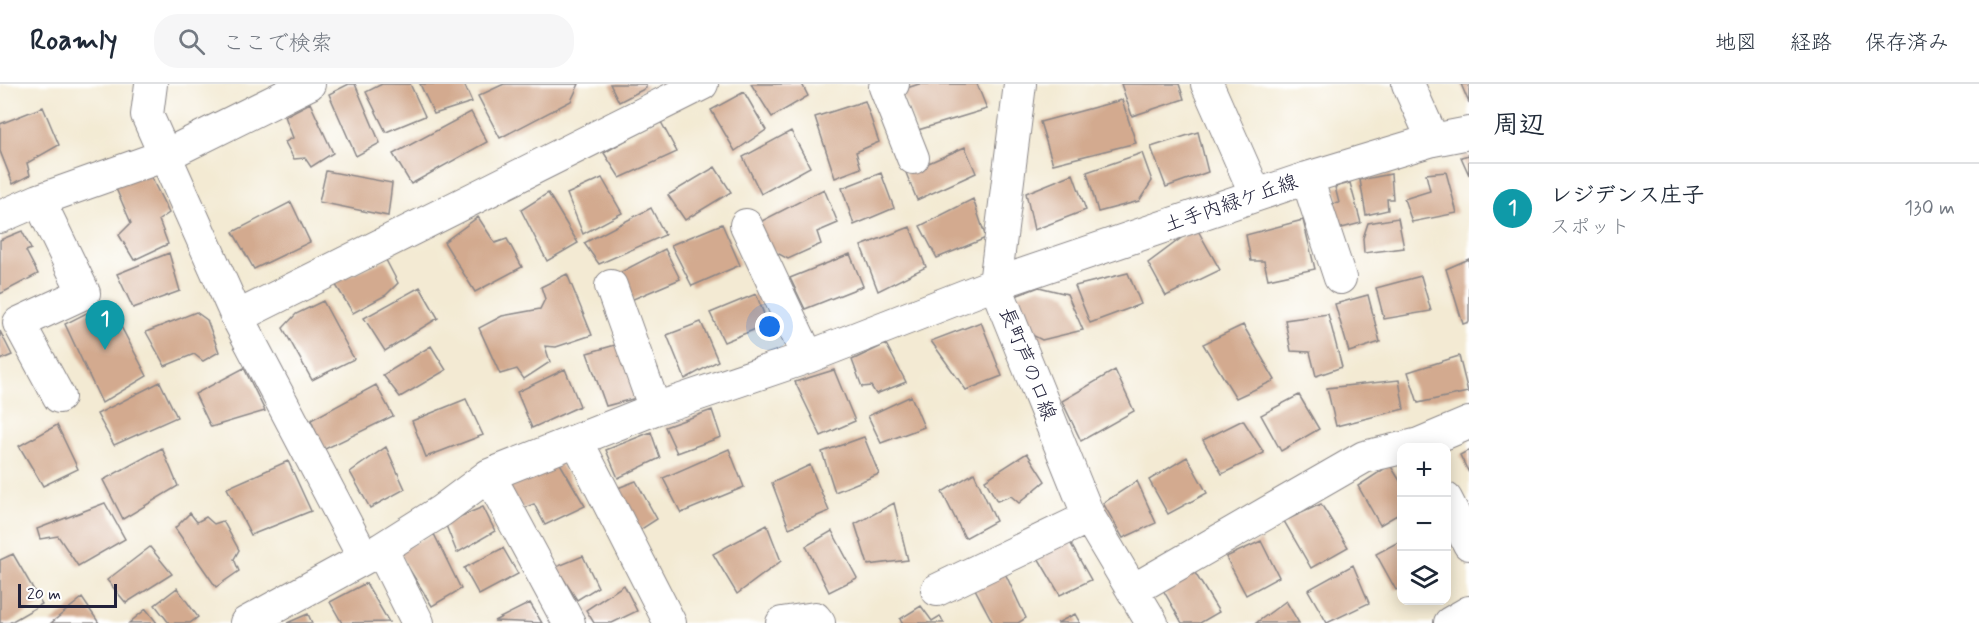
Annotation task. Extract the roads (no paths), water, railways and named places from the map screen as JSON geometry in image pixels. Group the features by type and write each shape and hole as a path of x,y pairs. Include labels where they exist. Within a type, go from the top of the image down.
{"street":[{"path":"151,84 147,115 237,318 373,553 418,623"},
{"path":"0,218 39,200 166,155 309,84"},
{"path":"892,84 885,87 913,158"},
{"name":"長町芦の口線","path":"1020,84 995,284 1089,517 1135,590 1152,623"},
{"path":"1207,84 1256,195"},
{"path":"1408,84 1433,140"},
{"path":"237,318 686,88"},
{"name":"土手内緑ケ丘線","path":"246,623 373,553 441,511 489,475 655,409 808,357 995,284 1307,178 1433,140 1469,133"},
{"path":"1307,178 1340,278"},
{"path":"39,200 84,293 19,323 58,397"},
{"path":"746,225 808,357"},
{"path":"610,286 655,409"},
{"path":"1421,443 1469,423"},
{"path":"577,441 670,623"},
{"path":"1135,590 1364,457 1397,450"},
{"path":"489,475 569,623"},
{"path":"1451,509 1469,544"},
{"path":"937,590 1089,517"},
{"path":"1449,623 1469,612"},
{"path":"782,623 815,618 819,623"}],"place":[{"name":"レジデンス庄子","path":"105,350"}]}
